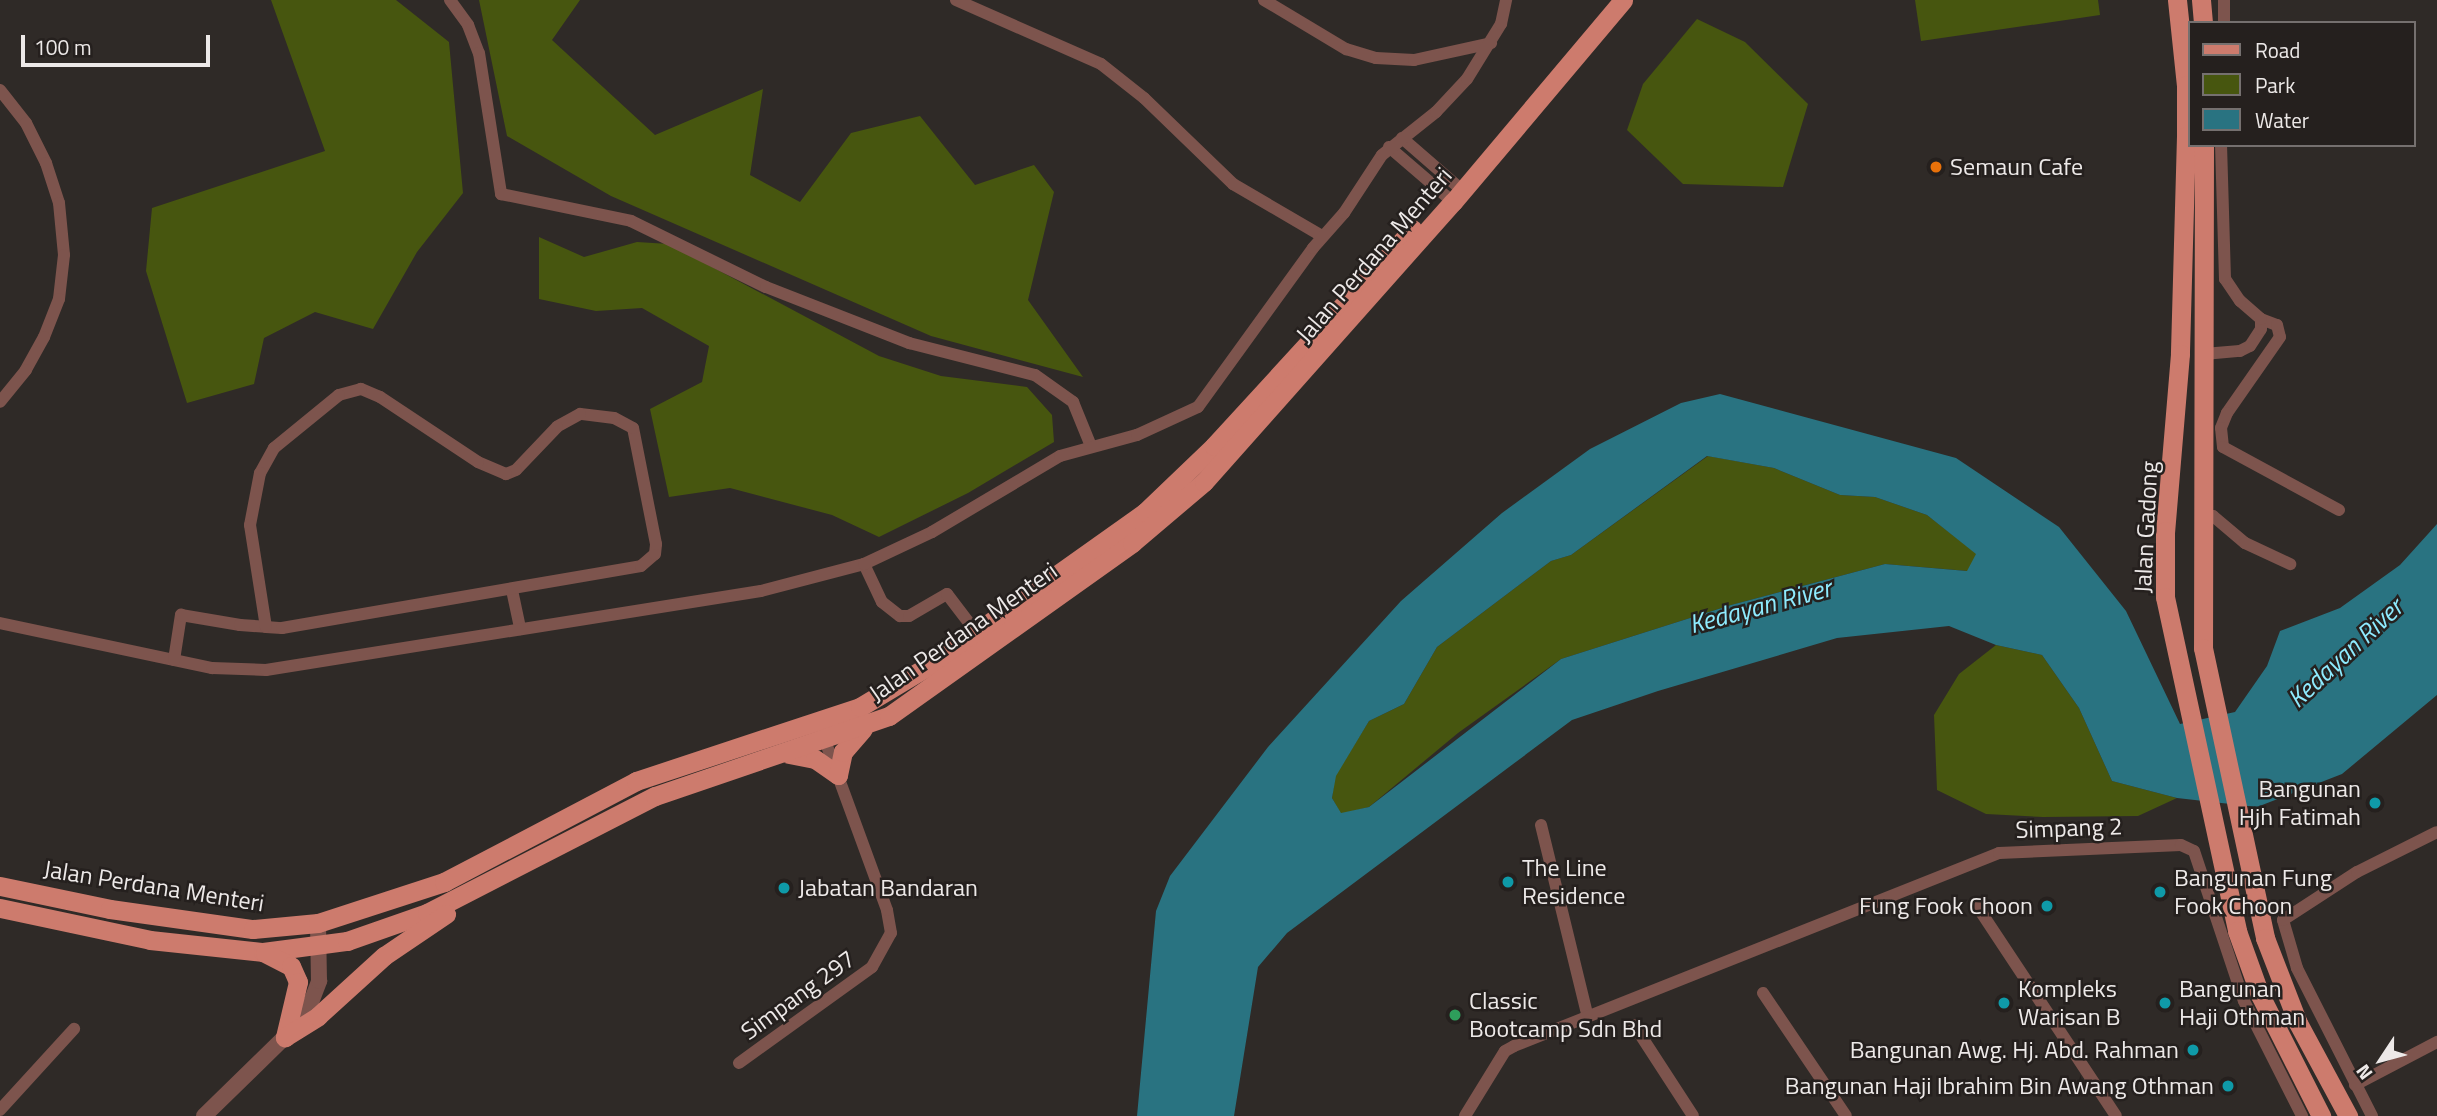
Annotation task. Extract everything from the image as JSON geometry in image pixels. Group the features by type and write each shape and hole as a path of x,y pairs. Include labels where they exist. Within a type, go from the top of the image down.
{"main road":[{"name":"Jalan Perdana Menteri","path":"0,886 110,909 253,929 318,923 444,882 636,781 818,721 885,694 1129,524 1192,469 1454,193 1606,0"},
{"name":"Jalan Perdana Menteri","path":"0,908 150,940 263,952 321,946 395,926 656,796 864,728 908,704 1180,504 1227,458 1623,0"},
{"name":"Jalan Gadong","path":"2177,0 2186,85 2180,355 2163,559 2169,628 2227,889 2260,995 2321,1116"},
{"path":"2201,0 2203,21"},
{"path":"2204,147 2200,603 2213,709 2265,938 2283,988 2348,1116"},
{"path":"2180,355 2204,354"},
{"path":"785,754 815,759 838,775 843,752 864,728"},
{"path":"285,1037 318,1016 384,956 498,876"},
{"path":"263,952 291,966 298,982 285,1037"}],"street":[{"path":"450,0 468,25 479,53 501,194 631,221 766,287 909,343 1048,380 1073,402 1091,446"},
{"path":"956,0 1101,64 1144,98 1233,184 1322,236"},
{"path":"1264,0 1314,33 1376,58 1414,60 1491,43"},
{"path":"0,623 212,668 266,670 761,591 864,564 932,533 1035,468 1091,446 1163,426 1198,407 1322,236 1344,213 1389,147 1452,97 1491,43 1506,0"},
{"path":"2224,0 2224,21"},
{"path":"0,92 11,103 38,145 54,183 64,255 59,299 44,337 26,370 0,402"},
{"path":"1402,138 1454,193"},
{"path":"1389,147 1454,193"},
{"path":"2221,147 2225,279 2239,301 2261,319 2277,325 2280,337 2227,413 2221,428 2223,447 2339,510"},
{"path":"2204,354 2240,351 2250,346 2261,329 2261,319"},
{"path":"174,660 181,615 266,627 512,590 641,566 655,554 632,428 614,418 580,414 557,427 516,470 506,474 478,462 380,397 361,389 339,395 274,448 260,473 250,525 266,627"},
{"path":"2202,514 2213,516 2245,542 2290,564"},
{"path":"864,564 882,602 900,616 947,594 976,632"},
{"path":"512,590 520,629"},
{"name":"Simpang 297","path":"739,1063 872,967 891,933 887,910 818,721"},
{"path":"1541,825 1587,1014"},
{"path":"2372,1116 2288,947 2283,928 2287,914 2437,832"},
{"name":"Simpang 2","path":"1465,1116 1505,1051 1587,1014 1752,952 1999,853 2181,845 2194,851 2244,1000 2302,1116"},
{"path":"1975,902 2089,1071 2116,1116"},
{"path":"204,1116 285,1037 310,1005 319,981 321,946 318,923"},
{"path":"1763,993 1846,1116"},
{"path":"1634,1025 1692,1116"},
{"path":"0,1110 74,1029"},
{"path":"2356,1085 2437,1042"}],"green space":[{"path":"271,0 396,0 449,42 463,193 417,252 373,329 315,312 264,338 254,384 187,403 146,271 152,208 325,151"},
{"path":"479,0 580,0 552,40 655,135 763,89 750,175 800,202 851,133 920,116 975,185 1034,165 1054,192 1028,300 1083,377 931,336 611,196 507,136"},
{"path":"1915,0 2098,0 2100,15 1921,41"},
{"path":"1697,19 1745,42 1808,104 1783,187 1683,184 1627,130 1643,84"},
{"path":"539,237 584,257 637,242 669,244 879,356 941,376 1027,387 1052,415 1054,442 968,493 879,537 832,515 730,488 669,497 650,409 702,382 709,346 642,308 596,311 539,299"},
{"path":"1708,456 1774,468 1840,495 1875,497 1927,515 1977,554 1968,571 1885,564 1731,605 1561,659 1458,733 1369,807 1341,814 1332,798 1335,776 1369,721 1404,704 1437,647 1551,561 1571,555"},
{"path":"1996,645 2042,655 2079,708 2112,781 2177,798 2138,816 2043,817 1986,814 1937,790 1934,715 1959,674"}],"water":[{"name":"Kedayan River","path":"1720,394 1956,458 2059,527 2126,611 2180,724 2235,712 2267,666 2280,631 2340,608 2400,565 2437,524 2437,695 2342,774 2257,807 2177,798 2112,781 2079,708 2042,655 1996,645 1949,626 1837,638 1658,691 1572,720 1287,933 1258,967 1234,1116 1137,1116 1156,911 1170,876 1268,747 1401,601 1502,513 1590,449 1681,403","holes":["1707,456 1774,468 1840,495 1875,497 1927,515 1976,554 1967,571 1885,564 1731,605 1561,659 1369,807 1341,813 1332,798 1336,776 1369,721 1404,704 1437,647 1551,561 1571,555"]}],"place":[{"name":"Semaun Cafe","path":"1936,167"},
{"name":"Bangunan Hjh Fatimah","path":"2375,803"},
{"name":"The Line Residence","path":"1508,882"},
{"name":"Jabatan Bandaran","path":"784,888"},
{"name":"Bangunan Fung Fook Choon","path":"2160,892"},
{"name":"Fung Fook Choon","path":"2047,906"},
{"name":"Kompleks Warisan B","path":"2004,1003"},
{"name":"Bangunan Haji Othman","path":"2165,1003"},
{"name":"Classic Bootcamp Sdn Bhd","path":"1455,1015"},
{"name":"Bangunan Awg. Hj. Abd. Rahman","path":"2193,1050"},
{"name":"Bangunan Haji Ibrahim Bin Awang Othman","path":"2228,1086"}]}
